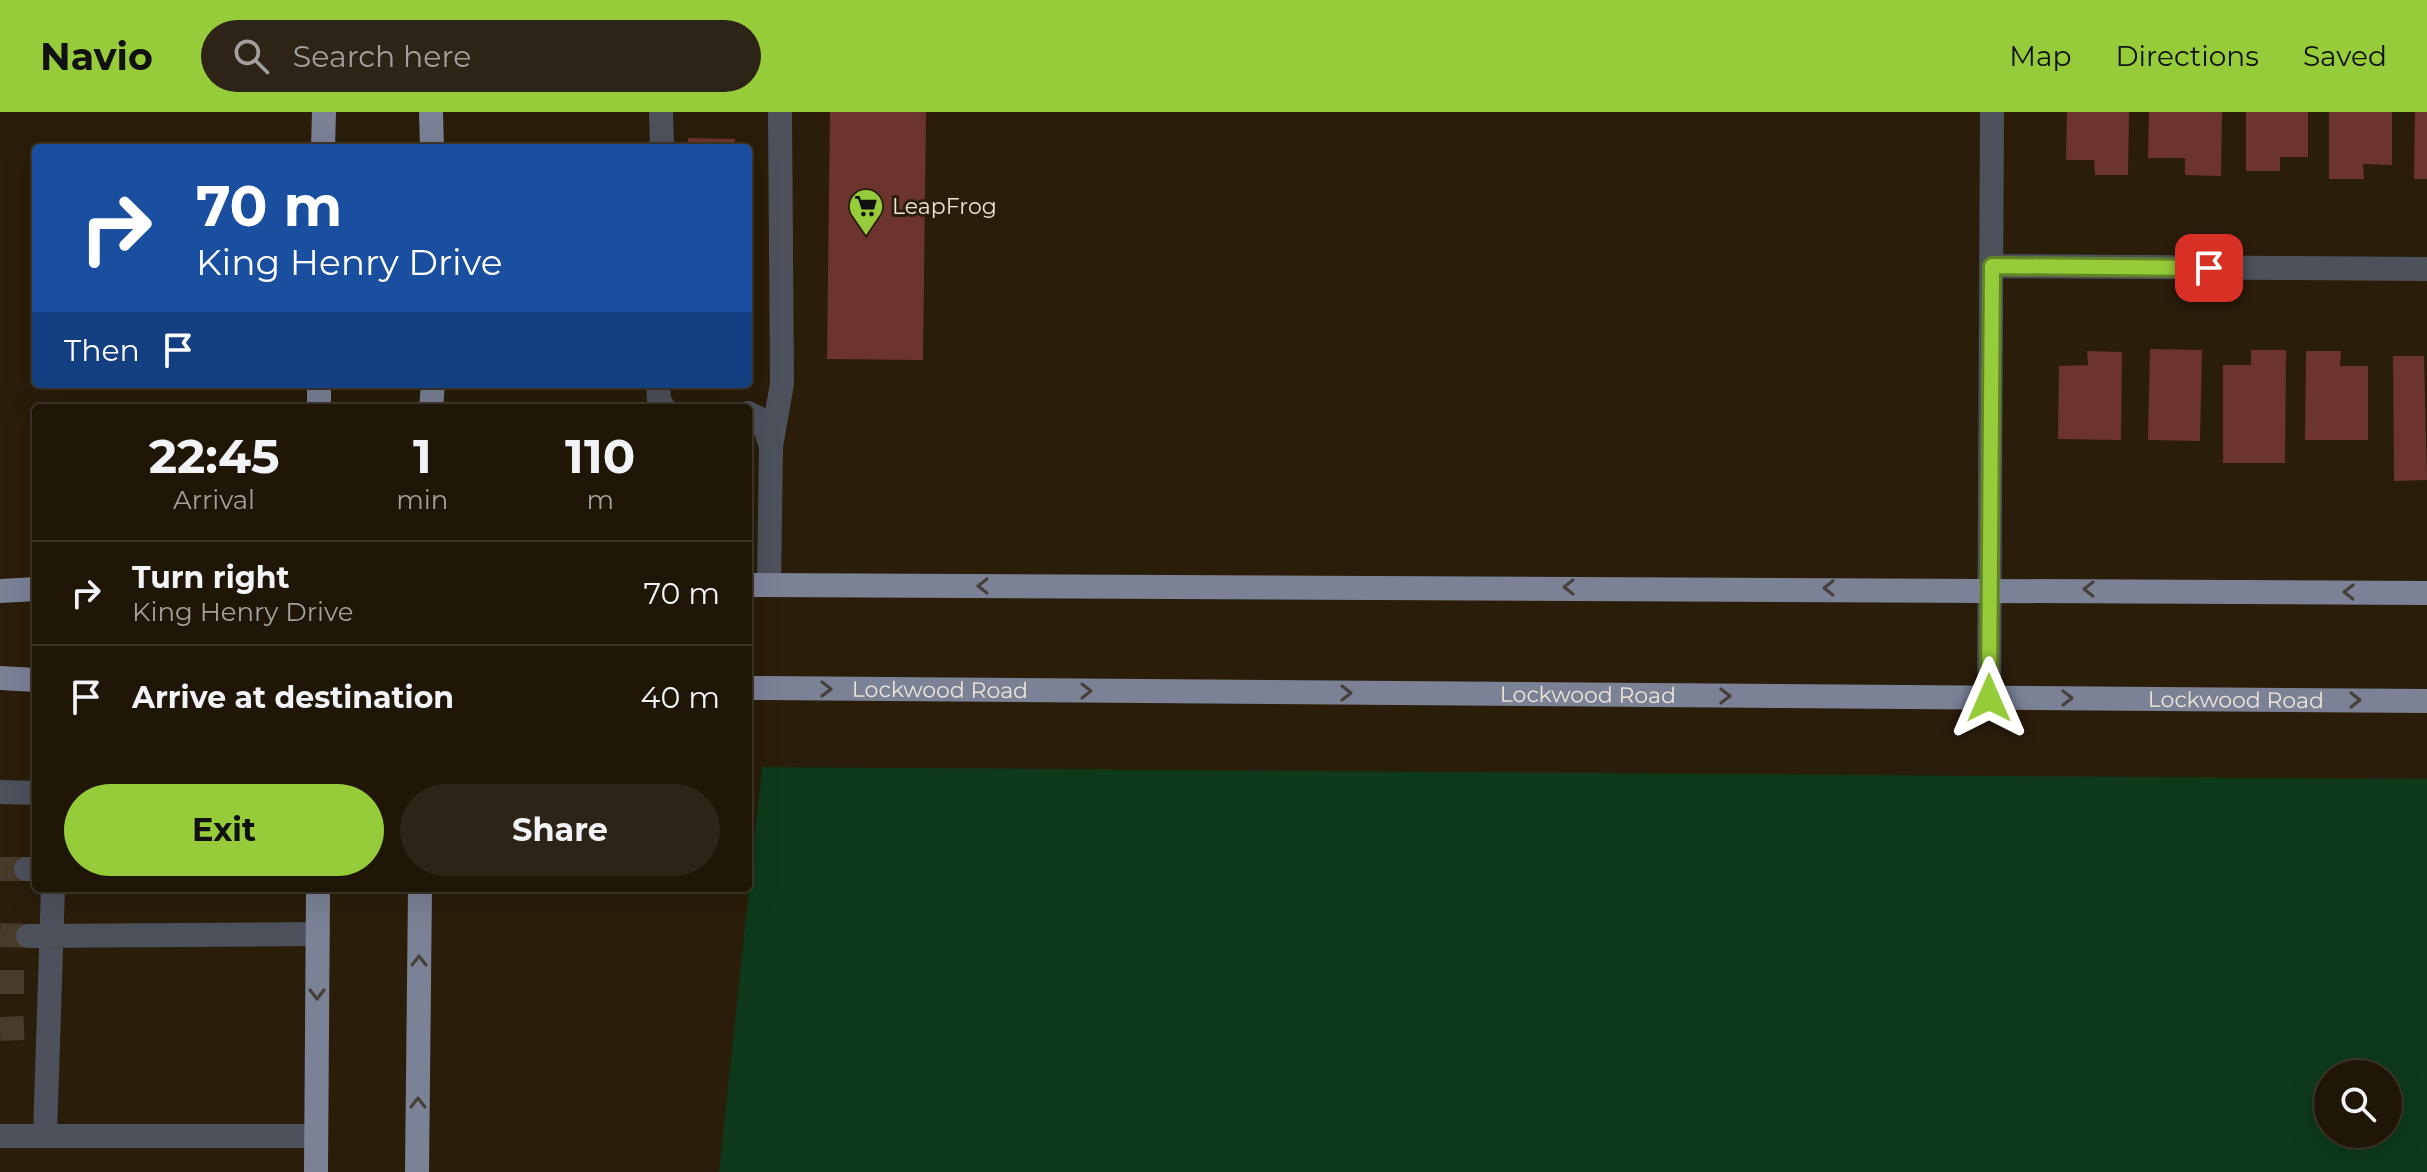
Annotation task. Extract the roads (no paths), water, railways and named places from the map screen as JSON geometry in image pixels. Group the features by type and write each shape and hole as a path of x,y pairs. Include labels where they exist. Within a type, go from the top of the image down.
{"main road":[{"path":"323,144 324,112"},
{"path":"431,112 432,144"},
{"path":"758,585 1990,588 2427,593"},
{"path":"0,591 32,589"},
{"path":"0,678 32,680"},
{"name":"Lockwood Road","path":"752,688 2427,701"},
{"path":"316,1172 318,892"},
{"path":"417,1172 420,892"}],"street":[{"path":"661,112 662,144"},
{"path":"758,585 771,446 782,384 780,112"},
{"path":"1989,698 1992,112"},
{"path":"1992,266 2427,269"},
{"path":"752,415 762,420 771,446"},
{"path":"0,792 32,793"},
{"path":"45,1136 38,982 40,936 52,892"},
{"path":"40,936 318,934"},
{"path":"0,1136 316,1136"}],"tunnel":[{"path":"0,869 26,869"},
{"path":"0,935 28,936"},
{"path":"0,982 26,982"},
{"path":"0,1029 27,1028"}],"place":[{"name":"LeapFrog","path":"866,237"}]}
